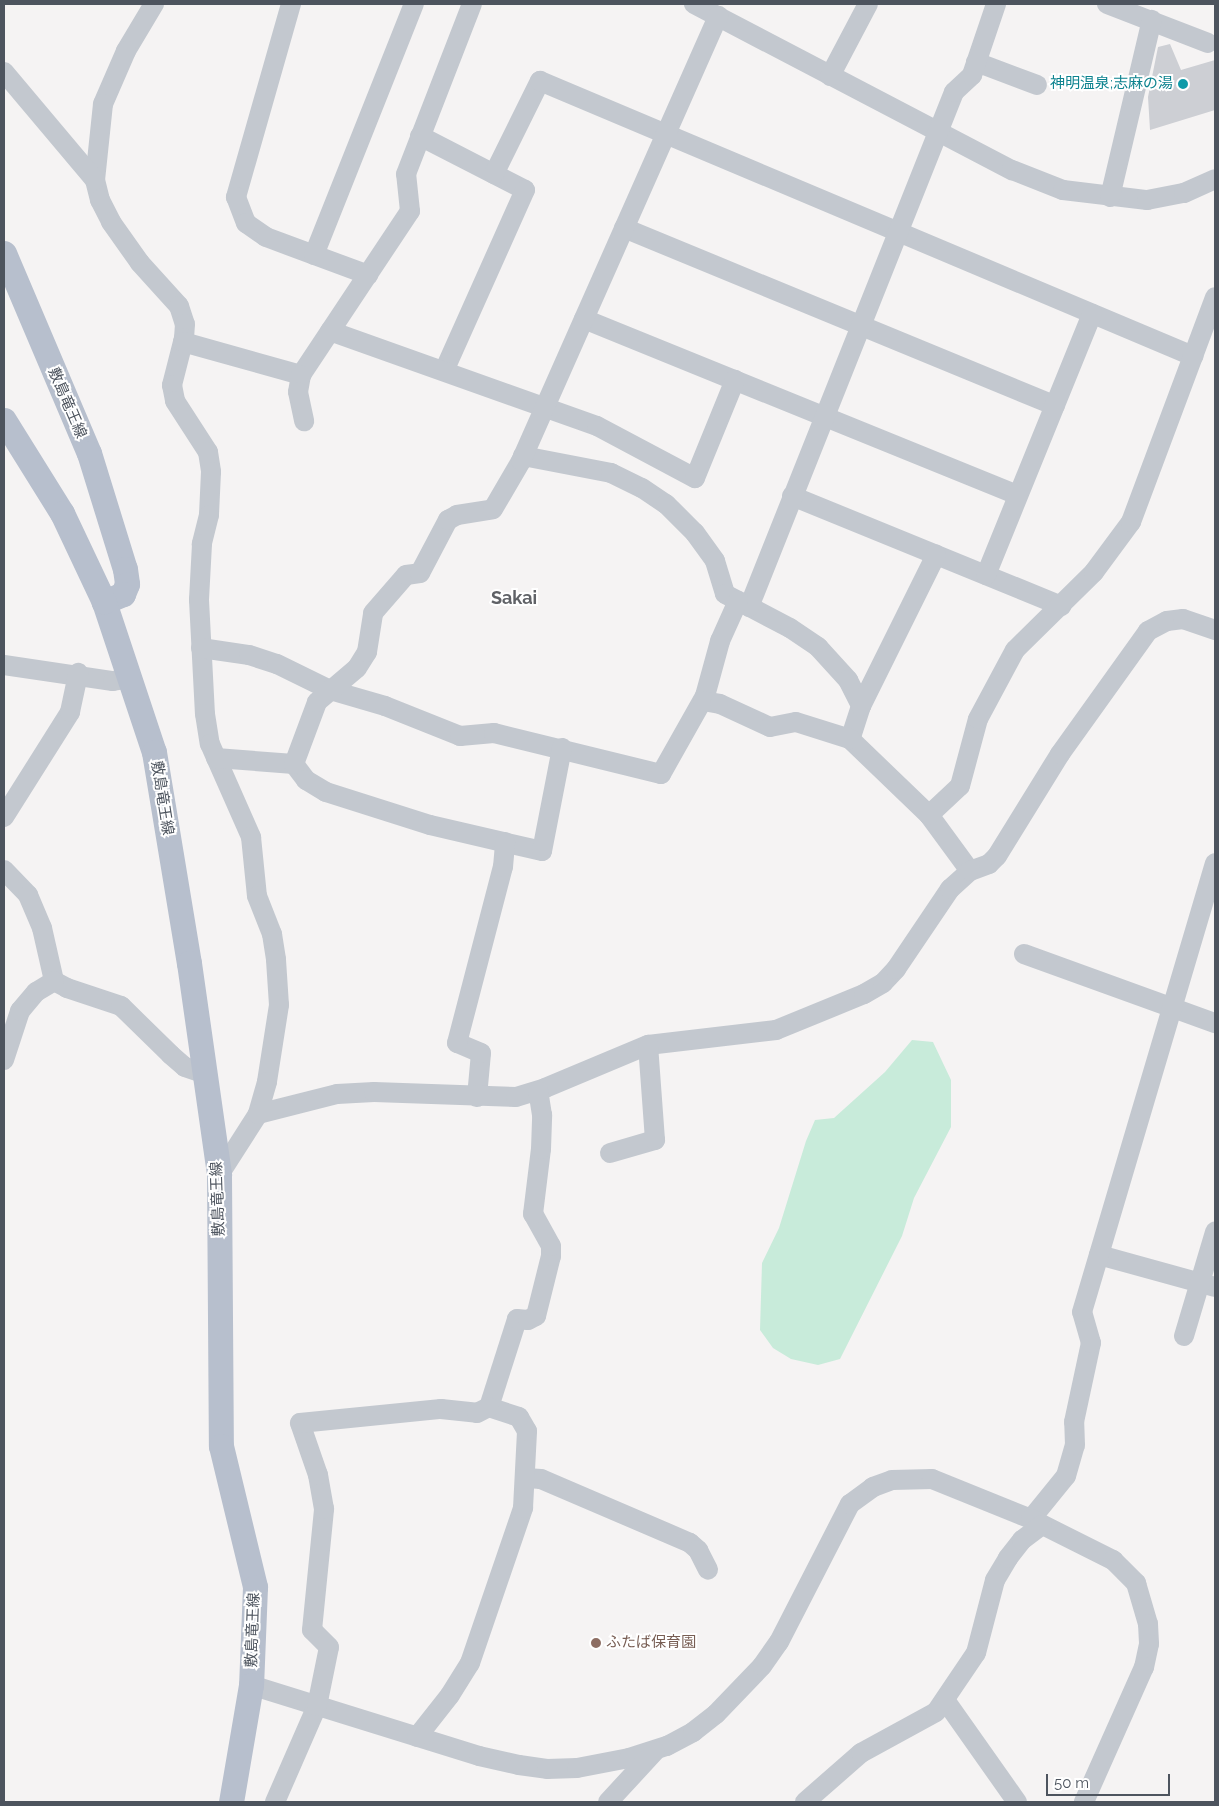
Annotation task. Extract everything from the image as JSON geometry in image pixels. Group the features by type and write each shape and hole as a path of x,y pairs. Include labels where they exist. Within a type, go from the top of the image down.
{"main road":[{"name":"敷島竜王線","path":"4,253 89,453 126,569 127,584 123,594 104,602"},
{"name":"敷島竜王線","path":"4,420 62,513 104,602 154,752 205,1074 219,1176 221,1446 255,1587 251,1685 231,1802"}],"street":[{"path":"154,4 126,51 102,104 95,180 100,200 111,222 140,263 179,306 185,324 183,342 172,385 175,401 208,452 212,472 209,515 202,544 199,600 205,714 216,758 251,837 257,896 272,934 279,1005 267,1082 258,1114 219,1176"},
{"path":"291,4 236,197 246,222 266,237 368,275"},
{"path":"314,255 414,4"},
{"path":"304,421 298,392 302,375 410,211 406,174 472,4"},
{"path":"694,4 1012,170 1063,190 1147,200 1184,193 1215,179"},
{"path":"830,76 868,4"},
{"path":"201,648 249,655 277,664 330,690 385,706 460,736 494,733 562,748 661,774 702,700 720,641 744,604 792,496 954,92 972,75 996,4"},
{"path":"1107,4 1208,43"},
{"path":"294,764 317,702 357,668 367,652 373,613 406,575 420,573 448,520 456,515 493,509 523,456 718,16"},
{"path":"1110,197 1152,20"},
{"path":"976,62 1037,84"},
{"path":"4,72 95,180"},
{"path":"494,174 540,81 898,234 1194,356"},
{"path":"420,136 525,190 444,372"},
{"path":"624,228 1055,406"},
{"path":"929,815 960,786 978,719 1015,650 1061,606 1115,547 1131,522 1215,297"},
{"path":"986,575 1092,314"},
{"path":"584,319 1018,495"},
{"path":"330,331 597,426 695,478 735,380"},
{"path":"183,342 302,375"},
{"path":"523,456 575,464 611,473 650,493 666,504 694,533 715,561 725,594 818,647 848,680 861,706"},
{"path":"792,496 1061,606"},
{"path":"850,739 861,706 936,555"},
{"path":"258,1114 337,1094 374,1092 477,1098 516,1097 538,1090 648,1045 776,1030 864,994 884,983 896,969 950,889 970,871 989,864 997,856 1060,754 1148,631 1168,620 1183,619 1215,630"},
{"path":"4,665 78,674 114,681 130,678"},
{"path":"4,817 70,712 78,674"},
{"path":"702,700 720,704 770,727 796,722 850,739 929,815 970,871"},
{"path":"216,758 294,764 306,780 326,792 430,825 542,851 562,748"},
{"path":"477,1098 481,1053 457,1043 503,867 505,842"},
{"path":"805,1802 861,1753 910,1728 936,1712 976,1653 995,1580 1066,1476 1075,1445 1074,1422 1092,1343 1082,1312 1173,1010 1215,862"},
{"path":"4,870 28,895 42,928 54,981 67,988 121,1006 185,1067 205,1074"},
{"path":"1024,954 1093,977 1173,1010 1215,1023"},
{"path":"4,1060 20,1012 36,992 54,981"},
{"path":"610,1153 655,1140 648,1045"},
{"path":"275,1802 316,1706 329,1647 312,1630 324,1509 318,1475 300,1423 441,1409 477,1413 489,1407 517,1319 528,1320 536,1316 551,1256 552,1246 533,1214 541,1149 542,1115 538,1090"},
{"path":"1184,1336 1208,1285 1215,1232"},
{"path":"1099,1255 1208,1285"},
{"path":"417,1737 450,1695 470,1662 516,1530 526,1478 527,1431 524,1422 489,1407"},
{"path":"251,1685 479,1756 546,1769 606,1764 657,1749 693,1732 716,1714 762,1666 779,1642 850,1504 874,1487 910,1477 932,1479 1036,1522 1114,1560 1136,1583 1148,1624 1149,1644 1144,1667 1084,1802"},
{"path":"526,1478 541,1479 690,1543 698,1550 708,1570"},
{"path":"945,1700 1018,1802"},
{"path":"608,1802 657,1749"}],"green space":[{"path":"912,1040 933,1042 951,1080 951,1127 914,1198 902,1236 840,1359 818,1365 791,1359 773,1348 760,1330 762,1263 779,1228 806,1141 815,1120 834,1118 885,1072"}],"building":[{"name":"神明温泉;志麻の湯","path":"1170,44 1181,70 1215,60 1215,110 1150,130 1148,97 1158,47"}],"place":[{"name":"神明温泉;志麻の湯","path":"1183,84"},
{"name":"ふたば保育園","path":"596,1643"}],"district":[{"name":"Sakai","path":"514,598"}]}
